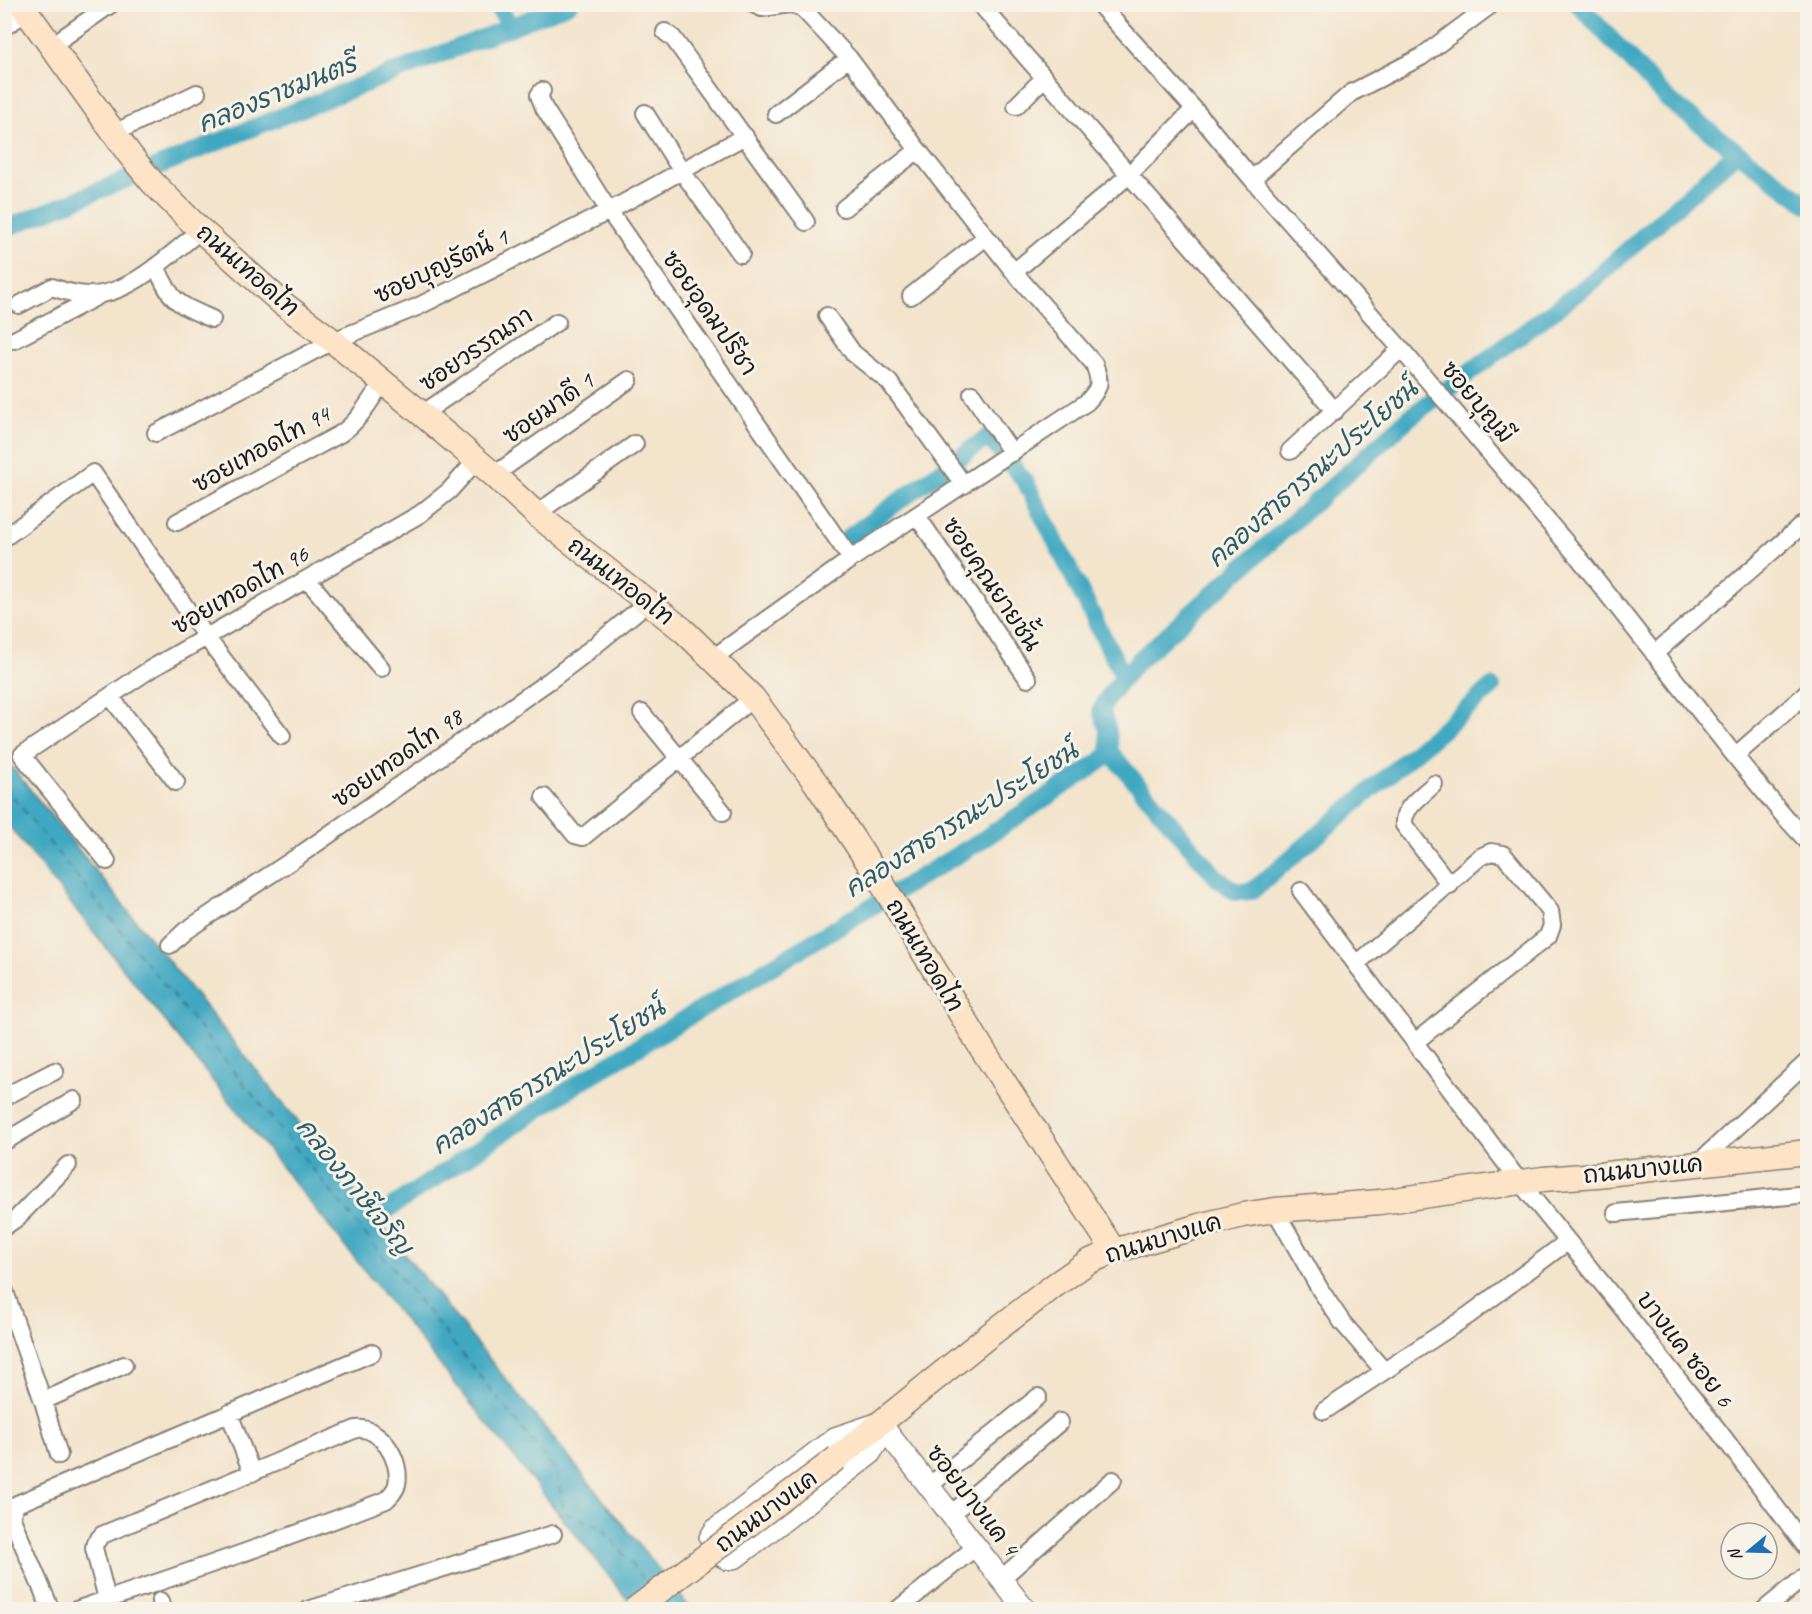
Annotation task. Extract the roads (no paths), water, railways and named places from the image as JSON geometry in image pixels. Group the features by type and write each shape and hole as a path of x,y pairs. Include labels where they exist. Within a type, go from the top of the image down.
{"main road":[{"name":"ถนนเทอดไท","path":"24,8 130,155 152,182 201,230 282,303 333,340 536,514 683,630 753,698 816,783 880,880 981,1047 1114,1251"},
{"name":"ถนนบางแค","path":"634,1610 837,1458 1055,1285 1088,1262 1114,1251 1213,1222 1275,1210 1380,1202 1519,1182 1808,1152"}],"street":[{"path":"51,46 111,4"},
{"path":"712,658 851,559 1087,402 1096,392 1100,381 1094,364 1014,272 849,58 802,8 791,4 762,8 753,4"},
{"path":"980,4 1335,411"},
{"name":"ซอยบุญมี","path":"1099,4 1194,110 1579,558 1735,756 1808,842"},
{"path":"1252,179 1351,93 1421,57 1492,4"},
{"path":"4,27 24,8"},
{"path":"665,32 674,38 806,222"},
{"path":"776,114 849,58"},
{"path":"1016,106 1044,78"},
{"name":"ซอยอุดมปรีชา","path":"542,91 539,95 544,108 609,211 851,559"},
{"path":"114,133 197,93"},
{"path":"1014,272 1128,176 1194,110"},
{"path":"645,113 681,170 741,254"},
{"name":"ซอยบุญรัตน์ 1","path":"156,433 333,340 417,307 609,211 744,136"},
{"path":"844,208 918,150"},
{"path":"14,340 148,272 201,230"},
{"path":"911,296 986,237"},
{"path":"156,266 164,287 171,297 180,305 212,319"},
{"path":"19,305 52,287 88,295 102,294"},
{"path":"826,316 853,353 889,382 964,484"},
{"name":"ซอยวรรณภา","path":"422,414 557,322"},
{"path":"1290,452 1401,349"},
{"name":"ซอยมาดี 1","path":"485,468 628,380"},
{"name":"ซอยเทอดไท 94","path":"177,522 349,428 383,382"},
{"path":"972,394 1012,453"},
{"path":"536,514 635,444"},
{"name":"ซอยเทอดไท 96","path":"107,861 22,755 149,670 420,514 449,491 485,468"},
{"path":"4,538 93,473 206,637 282,736"},
{"name":"ซอยคุณยายชั้น","path":"917,516 1028,679"},
{"path":"1654,654 1808,520"},
{"path":"307,579 381,668"},
{"name":"ซอยเทอดไท 98","path":"170,945 185,931 297,857 549,681 647,603"},
{"path":"1735,756 1808,692"},
{"path":"110,696 176,782"},
{"path":"544,797 575,835 583,837 753,698"},
{"path":"642,713 723,812"},
{"path":"1434,784 1408,808 1403,817 1404,825 1450,885"},
{"path":"1356,964 1450,885 1480,856 1491,852 1503,854 1550,911 1552,925 1548,936 1415,1042"},
{"name":"บางแค ซอย 6","path":"1301,891 1519,1182 1721,1434 1808,1550"},
{"path":"1696,1164 1808,1061"},
{"path":"4,1097 55,1071"},
{"path":"4,1142 74,1100"},
{"path":"4,1227 17,1218 68,1165"},
{"path":"1616,1213 1808,1194"},
{"path":"1275,1210 1321,1291 1342,1322 1384,1371"},
{"path":"1324,1411 1469,1315 1568,1241"},
{"path":"5,1293 43,1401 59,1455"},
{"path":"51,1610 12,1519 12,1512 19,1502 372,1353"},
{"path":"43,1401 124,1365"},
{"path":"929,1486 1038,1397"},
{"path":"229,1413 252,1473"},
{"path":"951,1515 1060,1422"},
{"path":"880,1423 876,1444 869,1455 736,1557 728,1560 721,1556 712,1545 710,1538 716,1530 835,1438 880,1423"},
{"name":"ซอยบางแค 4","path":"880,1423 1025,1610"},
{"path":"76,1610 270,1544 381,1502 390,1496 397,1483 395,1465 388,1448 383,1440 370,1430 356,1429 102,1535 95,1542 95,1553 103,1576 107,1599"},
{"path":"1002,1578 1113,1480"},
{"path":"308,1610 356,1602 553,1534"},
{"path":"897,1610 977,1546"},
{"path":"1764,1610 1808,1574"}],"water":[{"path":"4,757 691,1609 635,1609 5,821"}],"waterway":[{"path":"495,4 512,27"},
{"name":"คลองราชมนตรี","path":"4,229 265,123 569,4"},
{"path":"1578,4 1668,100 1808,205"},
{"name":"คลองสาธารณะประโยชน์","path":"357,1230 580,1082 979,842 1101,761 1110,752 1108,730 1101,710 1110,694 1138,661 1410,417 1593,281 1737,152"},
{"path":"849,537 988,437 1025,481 1124,678"},
{"path":"1110,752 1217,878 1236,892 1252,891 1492,687"}],"water label":[{"name":"คลองภาษีเจริญ","path":"355,1186"}]}
